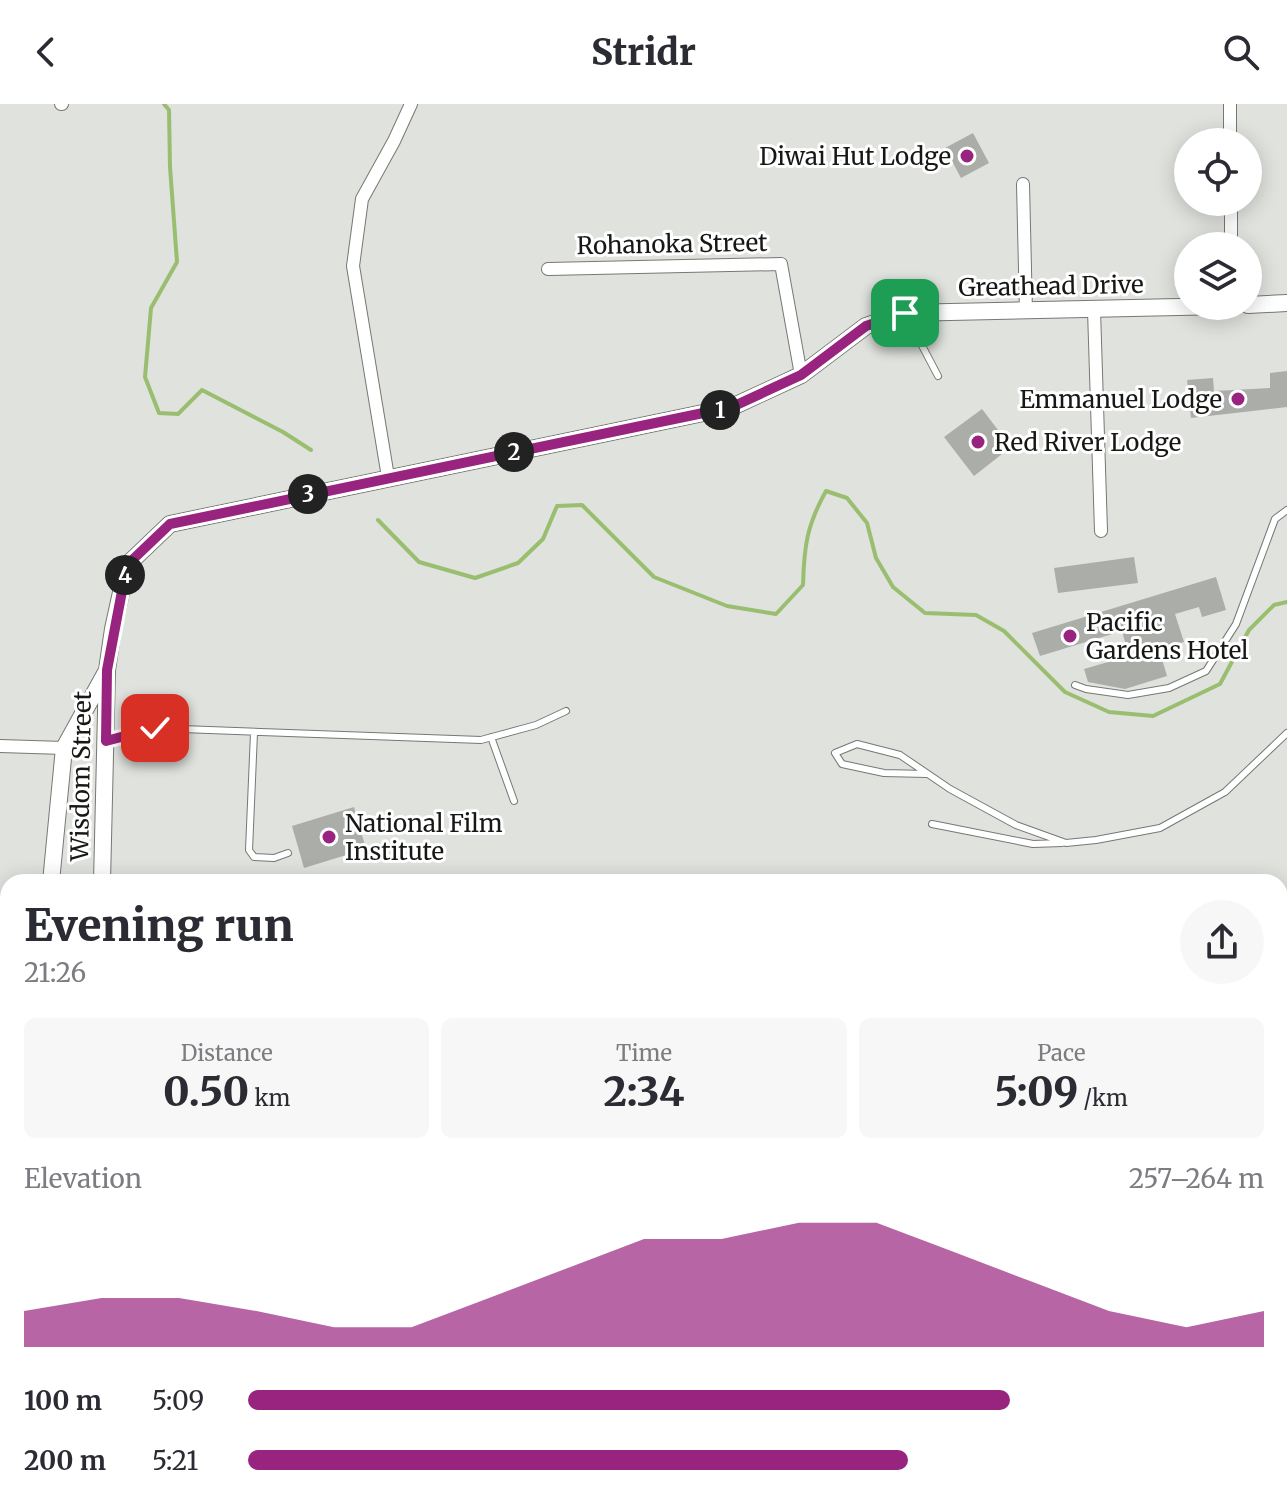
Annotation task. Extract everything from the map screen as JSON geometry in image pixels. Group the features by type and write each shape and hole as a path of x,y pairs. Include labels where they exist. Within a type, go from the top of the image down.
{"street":[{"path":"388,477 353,266 362,199 411,104"},
{"path":"1230,104 1230,128"},
{"path":"1023,184 1026,312"},
{"name":"Rohanoka Street","path":"548,269 781,264 801,375"},
{"path":"1262,304 1287,303"},
{"name":"Greathead Drive","path":"107,670 127,565 170,524 732,407 801,375 866,326 905,313 1174,308"},
{"path":"1094,310 1101,531"},
{"path":"52,874 64,748 107,670"},
{"name":"Wisdom Street","path":"102,874 107,670"},
{"path":"0,746 64,748"}],"lane":[{"path":"905,313 938,376"},
{"path":"1075,685 1128,695 1169,688 1206,671 1236,624 1275,519 1287,510"},
{"path":"106,741 155,728 481,740 536,725 566,711"},
{"path":"254,733 249,850 254,857 274,858 288,853"},
{"path":"932,824 1033,844 1096,840 1160,828 1225,792 1287,733"},
{"path":"491,737 514,801"},
{"path":"927,774 884,773 842,764 835,753 857,744 900,755 950,789 1016,825 1066,843"}],"building":[{"name":"Diwai Hut Lodge","path":"973,133 989,163 961,178 945,148"},
{"name":"Emmanuel Lodge","path":"1287,371 1287,407 1191,418 1187,380 1213,378 1214,391 1270,388 1270,373"},
{"name":"Red River Lodge","path":"982,409 1011,447 974,476 944,437"},
{"path":"1134,557 1138,583 1058,593 1054,568"},
{"name":"Pacific Gardens Hotel","path":"1216,577 1226,610 1202,617 1199,607 1175,614 1184,642 1159,649 1167,676 1125,689 1088,682 1084,669 1129,656 1122,631 1040,656 1032,633"},
{"name":"National Film Institute","path":"354,807 366,849 304,868 292,826"}],"waterway":[{"path":"164,104 169,110 177,262 151,308 145,377 159,413 178,414 202,390 311,450"},
{"path":"378,520 419,562 475,578 518,563 543,539 557,506 582,505 654,577 727,606 776,614 803,585 808,536 826,491 847,498 867,523 876,558 893,587 925,613 976,615 1004,631 1065,692 1109,712 1153,716 1220,684 1249,630 1274,605 1287,602"}],"place":[{"name":"Diwai Hut Lodge","path":"967,156"},
{"name":"Emmanuel Lodge","path":"1238,399"},
{"name":"Red River Lodge","path":"978,442"},
{"name":"Pacific Gardens Hotel","path":"1070,636"},
{"name":"National Film Institute","path":"329,837"}],"route":[{"path":"155,728 106,741 107,670 127,565 170,524 732,407 801,375 866,326 905,313"}]}
